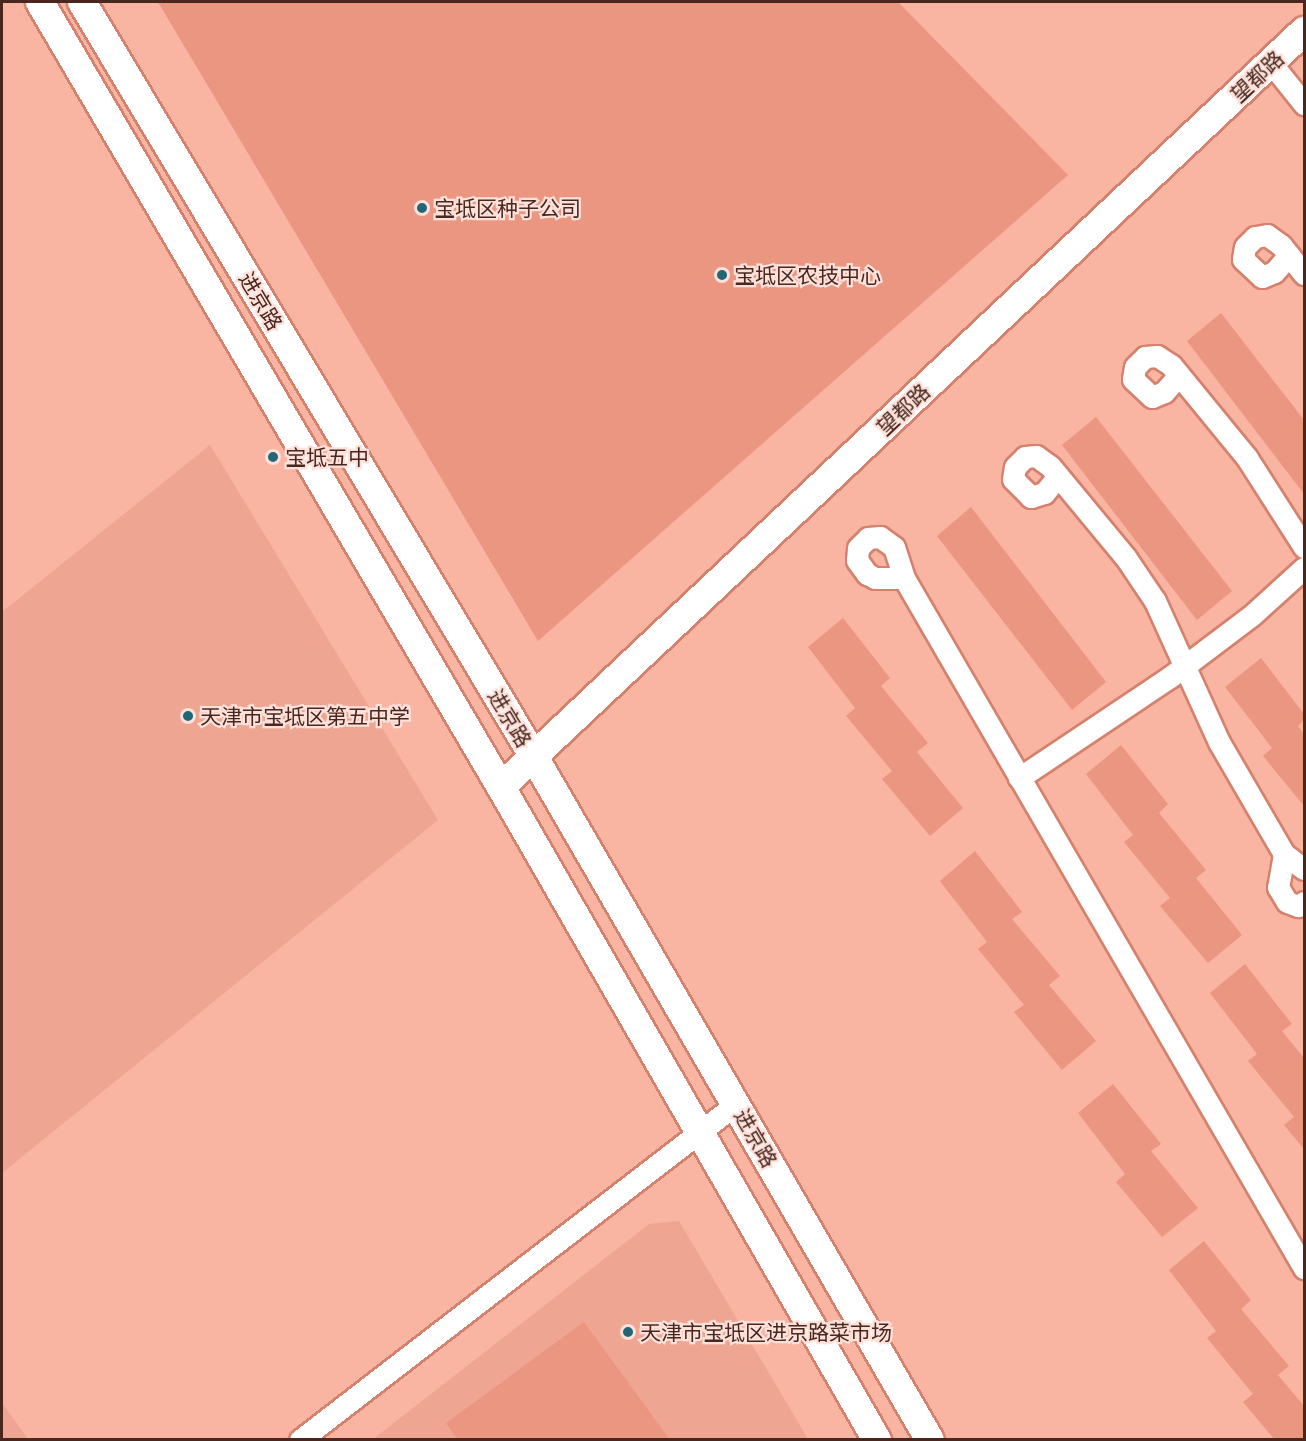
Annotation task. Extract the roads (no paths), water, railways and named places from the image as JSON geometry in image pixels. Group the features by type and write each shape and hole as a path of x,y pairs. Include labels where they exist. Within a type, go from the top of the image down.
{"main road":[{"name":"进京路","path":"40,2 501,787 877,1440"},
{"name":"进京路","path":"82,2 534,757 930,1440"},
{"name":"望都路","path":"501,787 1305,31"}],"street":[{"path":"1271,63 1305,104"},
{"path":"1289,255 1305,274"},
{"path":"1179,375 1247,458 1305,547"},
{"path":"1058,476 1126,558 1155,601 1219,742 1284,854 1305,869"},
{"path":"1019,778 1185,666 1251,616 1305,568"},
{"path":"904,578 1305,1268"},
{"path":"1284,854 1278,887 1287,902 1298,906 1305,902"},
{"path":"300,1440 736,1104"}],"place":[{"name":"宝坻区种子公司","path":"422,208"},
{"name":"宝坻区农技中心","path":"722,275"},
{"name":"宝坻五中","path":"273,457"},
{"name":"天津市宝坻区第五中学","path":"188,716"},
{"name":"天津市宝坻区进京路菜市场","path":"628,1332"}]}
